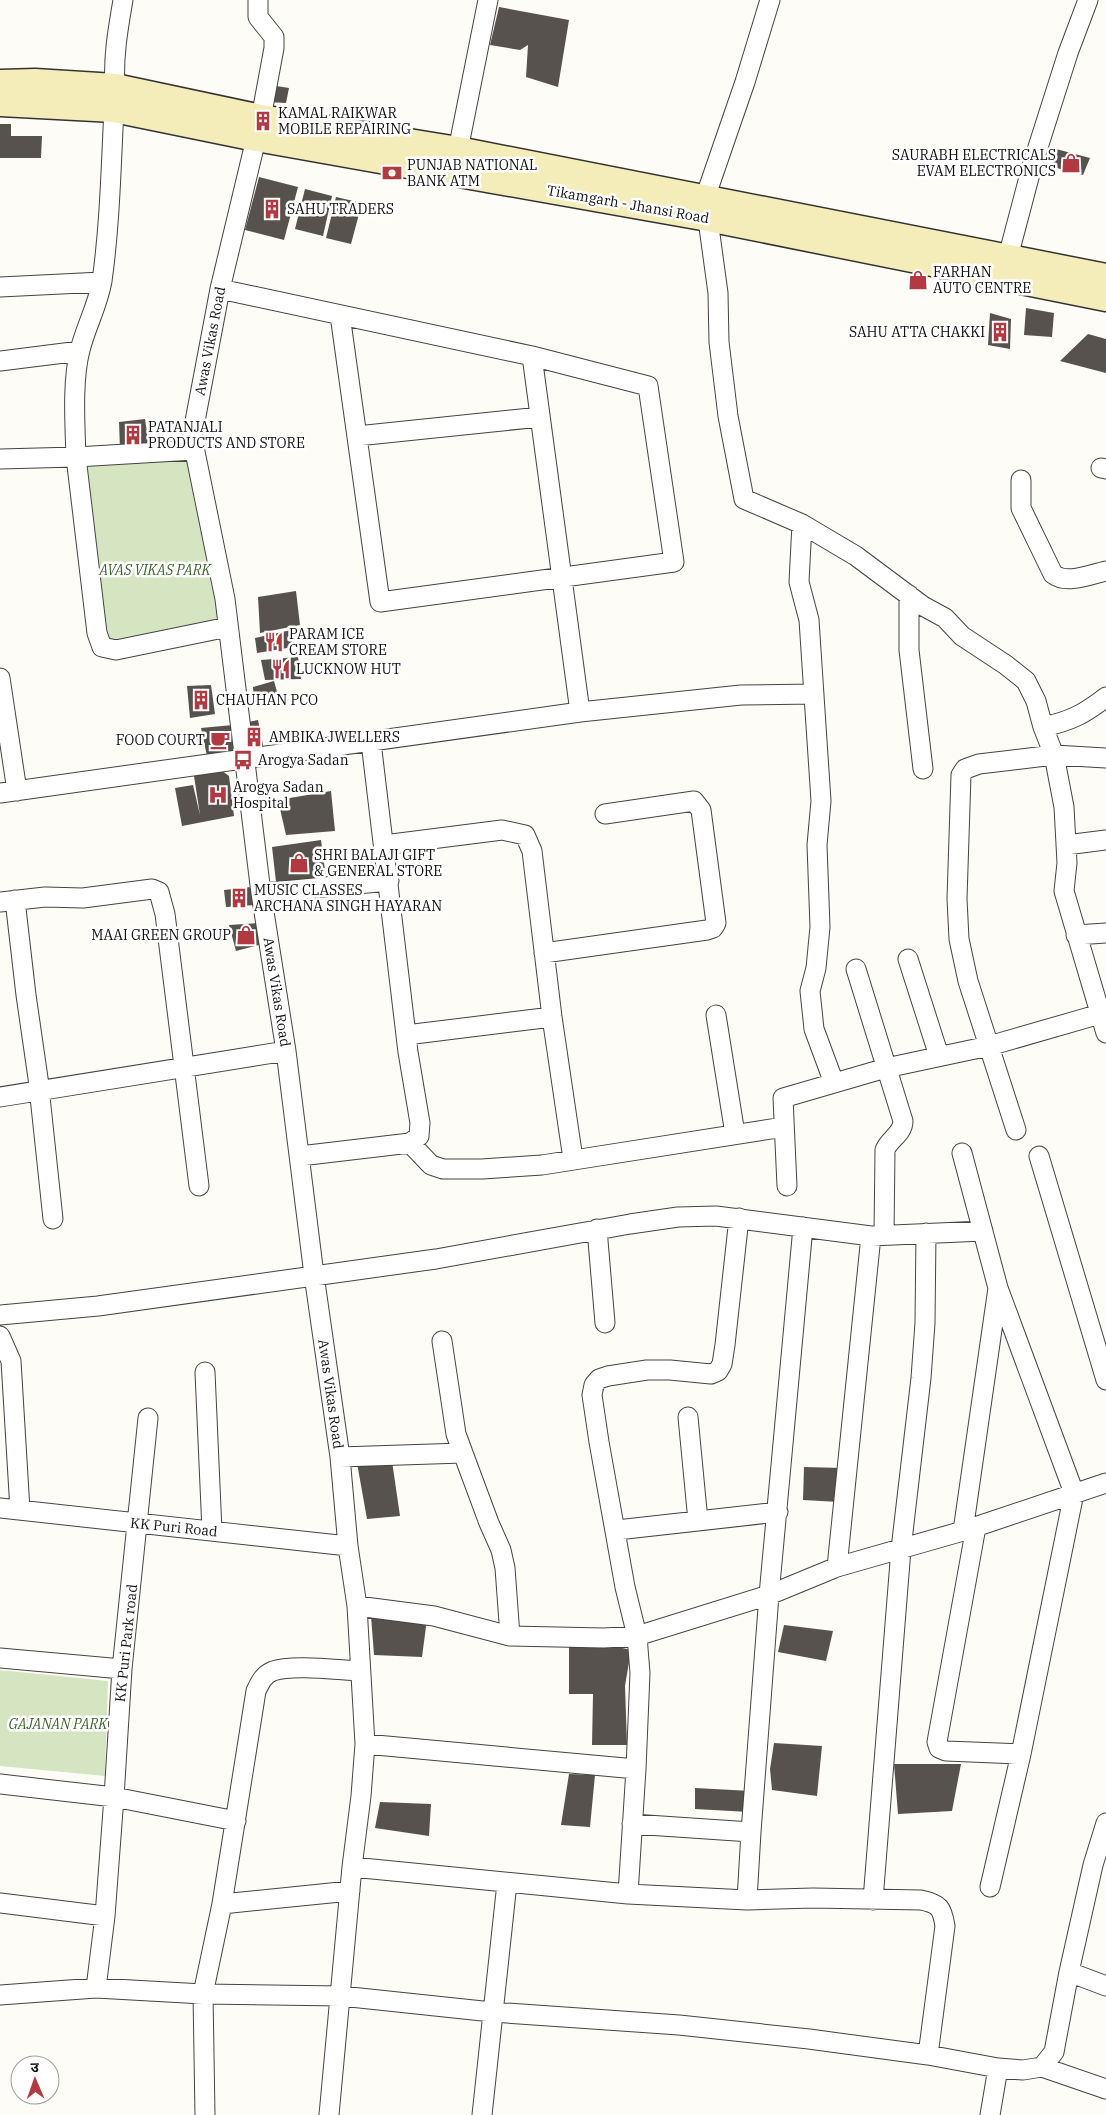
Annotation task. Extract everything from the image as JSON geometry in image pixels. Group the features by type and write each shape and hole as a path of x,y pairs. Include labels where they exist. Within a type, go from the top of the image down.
{"street":[{"path":"123,0 115,44 113,68 114,98 109,200 102,282 96,309 80,351 77,382 76,457 97,633 102,647 116,650 228,627"},
{"name":"Awas Vikas Road","path":"258,0 258,17 274,37 258,128 220,289 192,437 225,599 243,760 261,893 286,1051 314,1275 340,1457 348,1546 357,1606 365,1744 329,2115"},
{"path":"458,150 488,0"},
{"path":"770,0 706,208 718,292 720,342 728,416 744,499 802,524 856,556 909,595 945,618 962,636 1006,665 1026,682 1036,701 1043,727 1054,755 1064,807 1067,863 1064,891 1106,1033"},
{"path":"1008,257 1032,166 1068,53 1088,0"},
{"path":"0,84 35,82 258,128 458,150 706,208 1008,257 1106,277"},
{"path":"0,103 48,104 114,98"},
{"name":"Tikamgarh - Jhansi Road","path":"258,128 706,208 1106,298"},
{"path":"0,287 102,282"},
{"path":"220,289 532,356 648,386 674,562 380,602 340,315"},
{"path":"0,361 80,351"},
{"path":"532,356 580,712"},
{"path":"357,436 540,416"},
{"path":"0,459 76,457 194,450"},
{"path":"1021,480 1021,508 1053,574 1059,578 1070,579 1106,571"},
{"path":"802,524 799,582 809,620 821,801 818,845 820,927 816,968 810,991 814,1030 834,1083"},
{"path":"909,595 909,650 922,768"},
{"path":"0,678 8,792 580,712 741,695 814,694"},
{"path":"1043,727 1067,722 1080,716 1106,697"},
{"path":"300,1156 410,1143 419,1136 420,1123 406,1035 389,880 370,742"},
{"path":"1016,1130 968,981 959,939 957,899 961,774 965,769 980,764 1054,755 1106,758"},
{"path":"544,953 707,930 713,928 716,923 701,810 694,801 605,814"},
{"path":"384,846 502,830 525,835 532,851 552,1017 573,1158"},
{"path":"1066,845 1106,840"},
{"path":"261,893 389,880"},
{"path":"53,1219 40,1091 7,901 45,897 83,898 152,890 159,892 165,914 199,1186"},
{"path":"1076,935 1106,933"},
{"path":"908,959 939,1056"},
{"path":"837,1567 877,1236 885,1150 887,1144 901,1131 903,1126 856,969"},
{"path":"787,1186 783,1098 886,1068 989,1046 1100,1014"},
{"path":"716,1016 735,1134"},
{"path":"406,1035 552,1017"},
{"path":"0,1097 286,1051"},
{"path":"410,1143 431,1165 442,1169 482,1169 542,1165 573,1158 784,1127"},
{"path":"962,1153 998,1288 1074,1493 1021,1754 990,1887"},
{"path":"1039,1156 1106,1380"},
{"path":"0,1315 98,1306 436,1259 678,1217 716,1216 739,1218 877,1236 983,1231"},
{"path":"628,1894 640,1673 637,1636 625,1586 592,1395 594,1385 599,1379 608,1376 647,1370 710,1374 718,1371 722,1364 725,1345 739,1218"},
{"path":"747,1900 769,1594 803,1227"},
{"path":"597,1230 605,1323"},
{"path":"873,1900 901,1549 925,1323 926,1233"},
{"path":"998,1288 970,1529 937,1742 939,1748 946,1751 1021,1754"},
{"path":"0,1336 11,1361 20,1510"},
{"path":"442,1341 456,1434 501,1550 506,1568 510,1636"},
{"path":"205,1372 212,1531"},
{"path":"688,1417 698,1521"},
{"name":"KK Puri Park road","path":"96,1988 105,1916 122,1669 148,1418"},
{"path":"340,1457 462,1453"},
{"path":"357,1606 434,1616 510,1636 594,1638 637,1636 769,1594 837,1567 970,1529 1106,1483"},
{"name":"KK Puri Road","path":"0,1508 348,1546"},
{"path":"616,1530 778,1512"},
{"path":"0,1658 122,1669"},
{"path":"205,2115 203,1994 222,1904 256,1691 262,1679 272,1671 286,1669 360,1671"},
{"path":"365,1744 636,1769"},
{"path":"0,1784 114,1797 236,1821"},
{"path":"1042,2067 1054,2052 1069,1972 1099,1867 1106,1823"},
{"path":"632,1824 751,1832"},
{"path":"352,1867 628,1894 747,1900 813,1898 921,1900 934,1903 942,1912 945,1926 928,2055"},
{"path":"482,2115 507,1883"},
{"path":"222,1904 350,1891"},
{"path":"0,1903 105,1916"},
{"path":"1069,1972 1106,1986"},
{"path":"0,1995 96,1988 203,1994 340,1996 492,2012 679,2025 809,2038 928,2055 998,2068 1023,2070 1042,2067 1106,2089"},
{"path":"991,2115 998,2068"}],"green space":[{"name":"AVAS VIKAS PARK","path":"189,455 224,620 108,648 81,462"},
{"name":"GAJANAN PARK","path":"0,1670 108,1681 105,1776 0,1766"}],"building":[{"path":"499,7 569,20 558,87 526,77 528,45 520,50 490,45"},
{"path":"270,85 289,88 286,103 267,102"},
{"path":"0,124 11,124 11,136 42,136 41,158 0,158"},
{"name":"SAURABH ELECTRICALS EVAM ELECTRONICS","path":"1056,149 1090,158 1083,175 1053,167"},
{"name":"SAHU TRADERS","path":"259,177 298,187 284,240 245,230"},
{"path":"305,189 332,196 323,236 295,229"},
{"path":"336,197 362,203 351,244 326,238"},
{"path":"1026,308 1054,313 1052,337 1024,335"},
{"name":"SAHU ATTA CHAKKI","path":"990,313 1011,319 1010,349 988,345"},
{"path":"1088,334 1106,339 1106,373 1060,361"},
{"name":"PATANJALI PRODUCTS AND STORE","path":"145,419 149,447 120,449 119,422"},
{"path":"296,591 300,625 260,633 258,597"},
{"name":"PARAM ICE CREAM STORE","path":"291,630 293,647 257,653 255,638"},
{"name":"LUCKNOW HUT","path":"298,657 301,679 265,680 261,660"},
{"path":"274,681 279,699 254,704 253,687"},
{"name":"CHAUHAN PCO","path":"211,685 215,714 190,718 187,686"},
{"name":"AMBIKA JWELLERS","path":"258,720 264,750 248,752 243,723"},
{"name":"FOOD COURT","path":"233,725 238,752 207,756 201,728"},
{"name":"Arogya Sadan Hospital","path":"221,770 229,776 234,816 182,826 175,788 193,785 200,815 194,776"},
{"path":"331,791 335,831 286,835 278,800"},
{"name":"SHRI BALAJI GIFT & GENERAL STORE","path":"321,840 326,878 276,882 272,847"},
{"name":"MUSIC CLASSES ARCHANA SINGH HAYARAN","path":"251,887 255,905 226,907 224,890"},
{"name":"MAAI GREEN GROUP","path":"258,923 263,944 236,951 229,925"},
{"path":"392,1461 400,1516 367,1519 357,1463"},
{"path":"804,1467 843,1468 839,1502 803,1500"},
{"path":"371,1616 427,1619 422,1657 374,1655"},
{"path":"784,1625 833,1631 826,1661 778,1652"},
{"path":"569,1640 597,1642 631,1650 625,1686 627,1745 592,1745 593,1694 569,1694"},
{"path":"774,1743 822,1746 817,1796 772,1790 770,1769"},
{"path":"894,1764 961,1764 952,1811 898,1814"},
{"path":"569,1774 595,1775 590,1827 561,1825"},
{"path":"695,1788 751,1791 749,1812 695,1809"},
{"path":"380,1802 431,1804 429,1836 375,1828"}],"place":[{"name":"KAMAL RAIKWAR MOBILE REPAIRING","path":"263,121"},
{"name":"SAURABH ELECTRICALS EVAM ELECTRONICS","path":"1071,163"},
{"name":"PUNJAB NATIONAL BANK ATM","path":"392,173"},
{"name":"SAHU TRADERS","path":"272,209"},
{"name":"FARHAN AUTO CENTRE","path":"918,280"},
{"name":"SAHU ATTA CHAKKI","path":"1000,332"},
{"name":"PATANJALI PRODUCTS AND STORE","path":"133,435"},
{"name":"PARAM ICE CREAM STORE","path":"274,642"},
{"name":"LUCKNOW HUT","path":"281,669"},
{"name":"CHAUHAN PCO","path":"201,700"},
{"name":"AMBIKA JWELLERS","path":"254,737"},
{"name":"FOOD COURT","path":"220,740"},
{"name":"Arogya Sadan","path":"243,760"},
{"name":"Arogya Sadan Hospital","path":"218,795"},
{"name":"SHRI BALAJI GIFT & GENERAL STORE","path":"299,863"},
{"name":"MUSIC CLASSES ARCHANA SINGH HAYARAN","path":"239,898"},
{"name":"MAAI GREEN GROUP","path":"246,935"}]}
